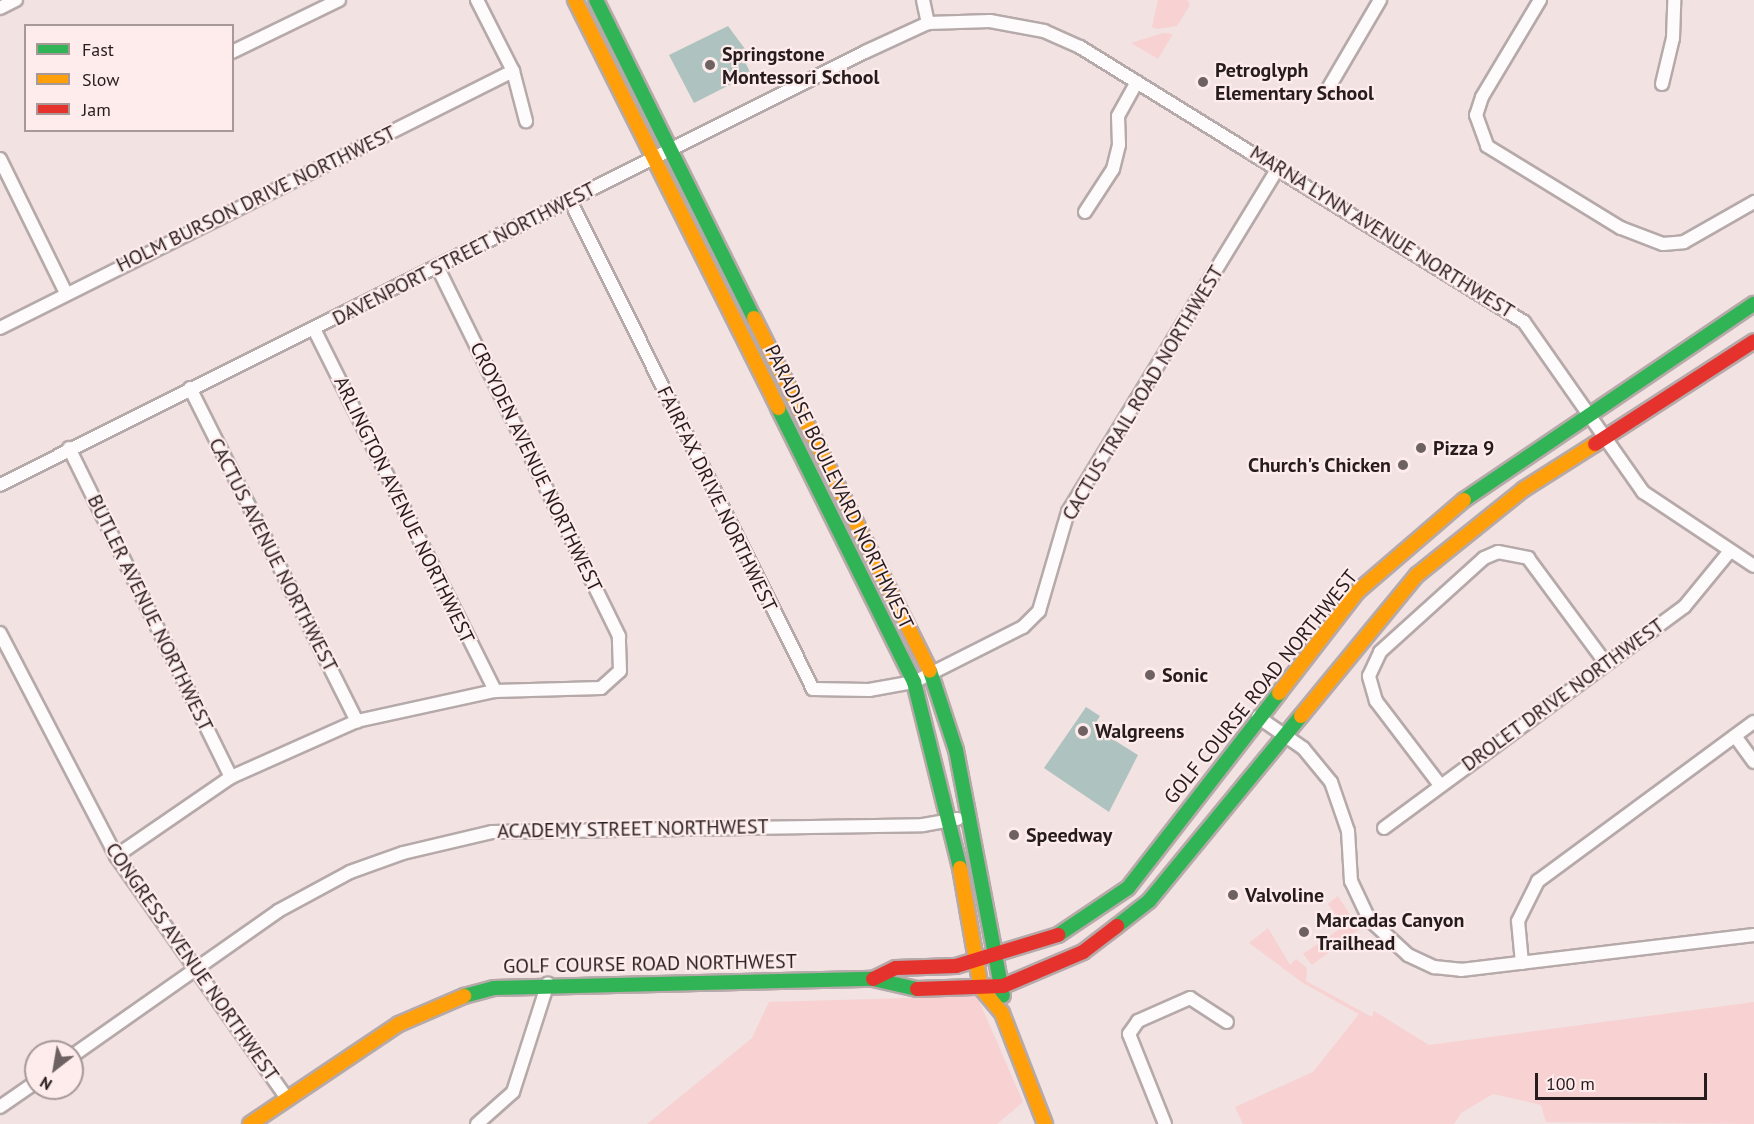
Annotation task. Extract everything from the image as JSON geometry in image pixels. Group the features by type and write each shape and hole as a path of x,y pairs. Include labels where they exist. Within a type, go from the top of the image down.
{"main road":[{"name":"PARADISE BOULEVARD NORTHWEST","path":"575,0 914,682 951,820 974,961 981,988 1002,1013 1045,1124"},
{"name":"PARADISE BOULEVARD NORTHWEST","path":"596,0 815,440 831,442 824,458 931,673 956,750 994,956 1003,986 1002,1013"},
{"path":"692,238 721,272 735,279"},
{"name":"GOLF COURSE ROAD NORTHWEST","path":"873,979 896,968 974,961 1065,933 1128,888 1258,717 1357,592 1463,501 1588,412 1754,304"},
{"name":"GOLF COURSE ROAD NORTHWEST","path":"250,1124 287,1098 441,1002 494,988 548,983 873,979 899,989 981,988 1003,986 1083,952 1149,902 1217,824 1284,732 1417,575 1524,489 1606,440 1754,341"},
{"path":"789,429 815,440"},
{"path":"815,482 824,458"},
{"path":"851,555 857,524"}],"street":[{"path":"0,8 16,0"},
{"path":"234,51 339,0"},
{"path":"477,0 513,71 526,121"},
{"path":"923,0 928,23"},
{"path":"1329,87 1380,0"},
{"path":"1540,0 1482,97 1476,115 1487,146 1642,239 1684,242 1754,202"},
{"path":"1662,84 1673,38 1674,0"},
{"name":"MARNA LYNN AVENUE NORTHWEST","path":"928,23 990,21 1044,31 1137,82 1524,322 1643,492 1754,566"},
{"name":"DAVENPORT STREET NORTHWEST","path":"0,485 69,448 314,329 570,200 656,160 928,23"},
{"name":"HOLM BURSON DRIVE NORTHWEST","path":"0,328 513,71"},
{"path":"1085,212 1113,169 1118,116 1137,82"},
{"path":"0,159 66,293"},
{"name":"CACTUS TRAIL ROAD NORTHWEST","path":"931,673 1023,627 1039,611 1068,512 1278,168"},
{"name":"FAIRFAX DRIVE NORTHWEST","path":"570,200 813,689 869,690 914,682 931,673"},
{"name":"CROYDEN AVENUE NORTHWEST","path":"437,266 619,636 620,671 601,688 495,691"},
{"name":"ARLINGTON AVENUE NORTHWEST","path":"314,329 495,691"},
{"name":"CACTUS AVENUE NORTHWEST","path":"190,388 357,721"},
{"name":"BUTLER AVENUE NORTHWEST","path":"69,448 231,777"},
{"name":"DROLET DRIVE NORTHWEST","path":"1384,828 1605,662 1684,607 1730,550"},
{"path":"1440,785 1376,701 1369,676 1380,652 1484,558 1514,552 1539,569 1605,662"},
{"name":"CONGRESS AVENUE NORTHWEST","path":"0,633 116,855 194,970 287,1098"},
{"path":"116,855 231,777 357,721 495,691"},
{"path":"1258,717 1284,732 1331,782 1348,831 1351,881 1382,936 1434,967 1461,970 1754,934"},
{"path":"1522,963 1518,921 1538,881 1754,722"},
{"path":"1735,736 1754,762"},
{"name":"ACADEMY STREET NORTHWEST","path":"84,1048 278,911 350,872 403,853 492,832 951,820 967,817"},
{"path":"477,1124 513,1092 548,983"},
{"path":"1165,1124 1129,1034 1138,1021 1190,998 1227,1022"},
{"path":"0,1107 24,1090"}],"shaded area":[{"path":"1158,0 1187,0 1190,5 1177,26 1157,29 1152,27"},
{"path":"1163,33 1173,34 1158,59 1131,43"},
{"path":"1338,896 1359,929 1312,965 1303,954 1344,926 1328,904"},
{"path":"1268,928 1290,965 1296,959 1307,968 1306,981 1372,1017 1374,1011 1429,1045 1754,1002 1754,1124 1546,1122 1541,1105 1493,1094 1461,1113 1454,1124 1243,1124 1235,1107 1313,1072 1359,1014 1303,983 1249,943"},
{"path":"977,996 1023,1102 997,1124 647,1124 752,1038 769,1002"}],"building":[{"name":"Springstone Montessori School","path":"728,26 748,53 742,56 751,74 694,103 669,55"},
{"name":"Walgreens","path":"1086,707 1100,716 1093,727 1138,755 1109,812 1044,768"}],"traffic: fast":[{"path":"596,0 754,318"},
{"path":"1464,500 1754,304"},
{"path":"778,408 914,682 960,868"},
{"path":"930,671 956,750 1003,996"},
{"path":"1058,935 1128,888 1279,693"},
{"path":"1117,926 1149,901 1301,716"},
{"path":"464,996 494,988 873,979 917,989"}],"traffic: slow":[{"path":"575,0 778,408"},
{"path":"754,318 930,671"},
{"path":"1301,716 1417,575 1524,489 1595,444"},
{"path":"1279,693 1357,592 1464,500"},
{"path":"960,868 981,988 1002,1013 1045,1124"},
{"path":"250,1124 399,1024 464,996"}],"traffic: jam":[{"path":"1595,444 1754,341"},
{"path":"917,989 1003,986 1083,952 1117,926"},
{"path":"873,979 896,968 956,966 1058,935"}],"place":[{"name":"Springstone Montessori School","path":"710,65"},
{"name":"Petroglyph Elementary School","path":"1203,82"},
{"name":"Pizza 9","path":"1421,448"},
{"name":"Church's Chicken","path":"1403,465"},
{"name":"Sonic","path":"1150,675"},
{"name":"Walgreens","path":"1083,731"},
{"name":"Speedway","path":"1014,835"},
{"name":"Valvoline","path":"1233,895"},
{"name":"Marcadas Canyon Trailhead","path":"1304,932"}]}
